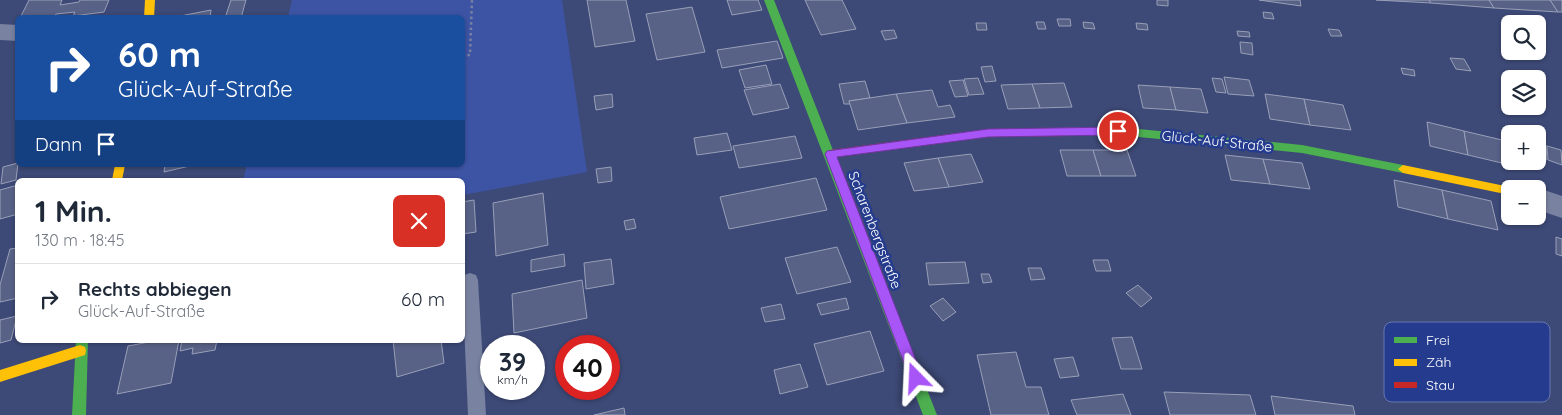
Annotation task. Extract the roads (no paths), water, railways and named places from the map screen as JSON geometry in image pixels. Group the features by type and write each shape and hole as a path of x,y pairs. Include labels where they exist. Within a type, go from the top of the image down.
{"street":[{"path":"149,15 150,0"},
{"name":"Scharenbergstraße","path":"769,0 930,415"},
{"path":"0,32 15,33"},
{"name":"Glück-Auf-Straße","path":"830,154 988,133 1118,131 1302,149 1501,188"},
{"path":"1546,202 1562,207"},
{"path":"0,376 81,345 80,415"}],"lane":[{"path":"470,280 477,415"}]}
